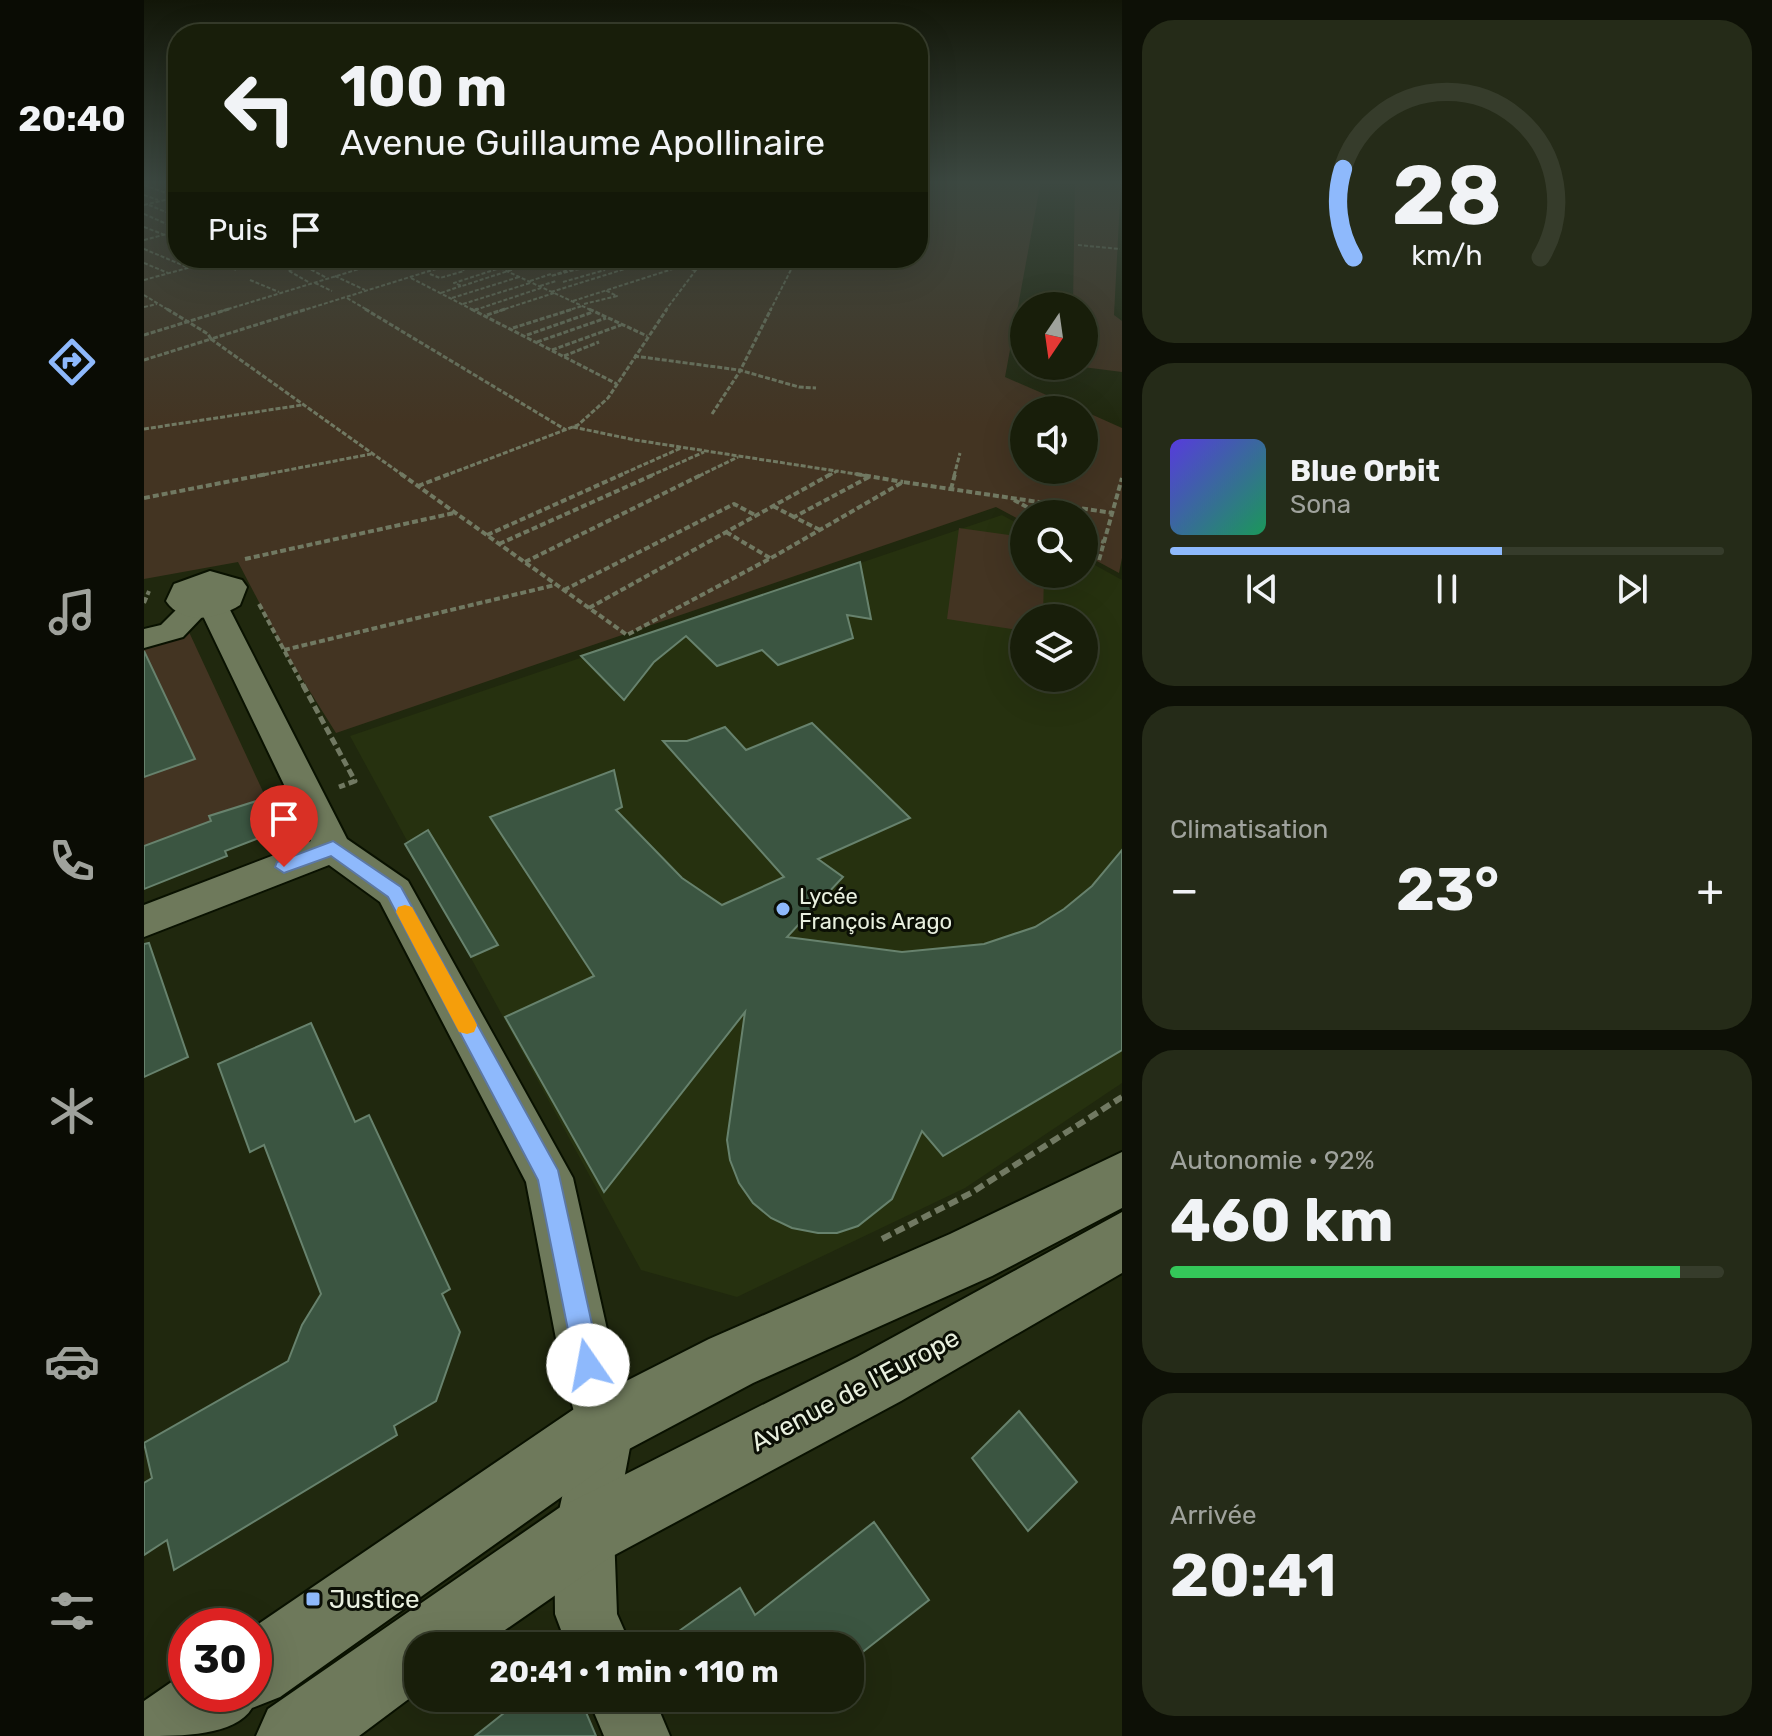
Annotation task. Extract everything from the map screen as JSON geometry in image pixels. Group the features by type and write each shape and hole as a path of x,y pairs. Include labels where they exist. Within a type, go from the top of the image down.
{"main road":[{"path":"272,1658 606,1426 731,1361 971,1255 1122,1179"},
{"name":"Avenue de l'Europe","path":"439,1632 584,1533 879,1379 1122,1241"},
{"name":"Avenue de l'Europe","path":"295,1736 404,1657"},
{"path":"160,1736 194,1712"}],"street":[{"path":"144,639 172,631 203,607 333,848 394,892 549,1178 588,1365 606,1426 584,1533 586,1614 593,1632"},
{"path":"144,921 333,848"},
{"path":"627,1712 637,1736"}],"path":[{"path":"144,263 168,273"},
{"path":"144,278 189,268"},
{"path":"285,268 332,291"},
{"path":"290,270 297,268"},
{"path":"308,268 328,278"},
{"path":"144,335 360,268"},
{"path":"144,360 439,268"},
{"path":"430,274 440,278 464,271 462,268"},
{"path":"462,286 454,283 500,268 552,293 589,305 617,297 605,290"},
{"path":"441,293 519,268"},
{"path":"463,304 570,268"},
{"path":"552,274 553,277 584,268"},
{"path":"486,316 631,268"},
{"path":"574,301 672,268"},
{"path":"688,268 696,271"},
{"path":"418,486 566,430 597,410 698,268"},
{"path":"712,414 740,371 792,268"},
{"path":"563,282 605,270"},
{"path":"335,276 366,291"},
{"path":"410,277 617,384"},
{"path":"451,298 519,277"},
{"path":"425,285 442,280 440,278"},
{"path":"250,280 280,293"},
{"path":"475,310 556,281"},
{"path":"144,295 208,334 627,635 771,558 903,482"},
{"path":"346,297 566,430"},
{"path":"474,301 485,307"},
{"path":"574,301 647,336"},
{"path":"144,307 158,303"},
{"path":"512,329 582,306"},
{"path":"526,336 594,312"},
{"path":"537,342 606,317"},
{"path":"552,350 622,324"},
{"path":"564,356 599,342"},
{"path":"634,356 740,371 775,378 798,388 816,388"},
{"path":"144,429 303,405"},
{"path":"573,427 682,448 1022,500"},
{"path":"486,535 682,448"},
{"path":"499,544 705,451"},
{"path":"951,489 960,453"},
{"path":"144,498 372,454"},
{"path":"524,562 739,457"},
{"path":"589,608 837,471"},
{"path":"794,517 870,477"},
{"path":"1099,560 1122,478"},
{"path":"1010,498 1014,500"},
{"path":"564,590 734,504 756,516"},
{"path":"773,506 820,530"},
{"path":"1098,511 1113,513"},
{"path":"236,561 455,513"},
{"path":"726,532 771,558"},
{"path":"1098,540 1104,542"},
{"path":"284,650 556,584"},
{"path":"875,1243 971,1193 1122,1097"}],"shaded area":[{"path":"144,262 168,262 168,268 928,268 928,262 1026,262 1021,292 1010,292 1010,350 1005,377 1049,396 1010,396 1010,484 1098,484 1098,417 1122,428 1122,558 1119,573 1098,562 1098,500 1010,500 1010,514 996,507 336,733 284,650 238,562 144,579"},
{"path":"1074,262 1117,262 1114,315 1122,321 1122,372 1098,369 1098,292 1073,292"},
{"name":"Lycée François Arago","path":"1002,515 1010,519 1010,588 1098,588 1098,567 1122,580 1122,1083 965,1188 737,1297 641,1270 350,736"},
{"path":"959,528 1010,535 1010,588 1044,588 1043,604 1010,604 1010,629 947,619"},
{"path":"189,632 266,798 209,816 212,824 144,878 144,646"}],"building":[{"path":"860,562 871,619 847,615 853,638 778,665 762,650 717,666 686,636 654,662 624,700 581,656"},
{"path":"144,651 195,759 144,777"},
{"path":"812,723 910,818 818,859 843,877 787,937 902,952 984,944 1035,927 1064,909 1092,886 1122,850 1122,1050 943,1156 922,1131 892,1199 858,1226 837,1233 818,1233 792,1228 771,1218 753,1203 739,1183 730,1160 727,1140 745,1012 604,1192 505,1017 594,976 490,817 614,770 622,807 616,810 682,878 722,905 784,877 663,741 687,741 725,727 746,750"},
{"path":"266,798 280,830 225,851 227,856 144,889 144,846 211,821 209,816"},
{"path":"428,830 498,945 471,957 405,844"},
{"path":"149,943 188,1057 144,1077 144,944"},
{"path":"311,1023 355,1122 369,1115 450,1289 442,1294 460,1332 436,1401 394,1426 397,1435 174,1570 167,1540 144,1555 144,1483 152,1478 144,1443 288,1361 302,1325 321,1294 264,1145 250,1152 218,1064"},
{"path":"1019,1411 1077,1482 1028,1531 972,1458"},
{"path":"874,1522 929,1600 864,1651 864,1632 679,1631 740,1588 755,1615"},
{"path":"505,1712 586,1712 596,1736 475,1736"}],"slow traffic":[{"path":"405,912 467,1025"}],"place":[{"name":"Lycée François Arago","path":"783,909"},
{"name":"Justice","path":"313,1599"}],"route":[{"path":"284,867 333,848 394,892 549,1178 588,1365"}]}
